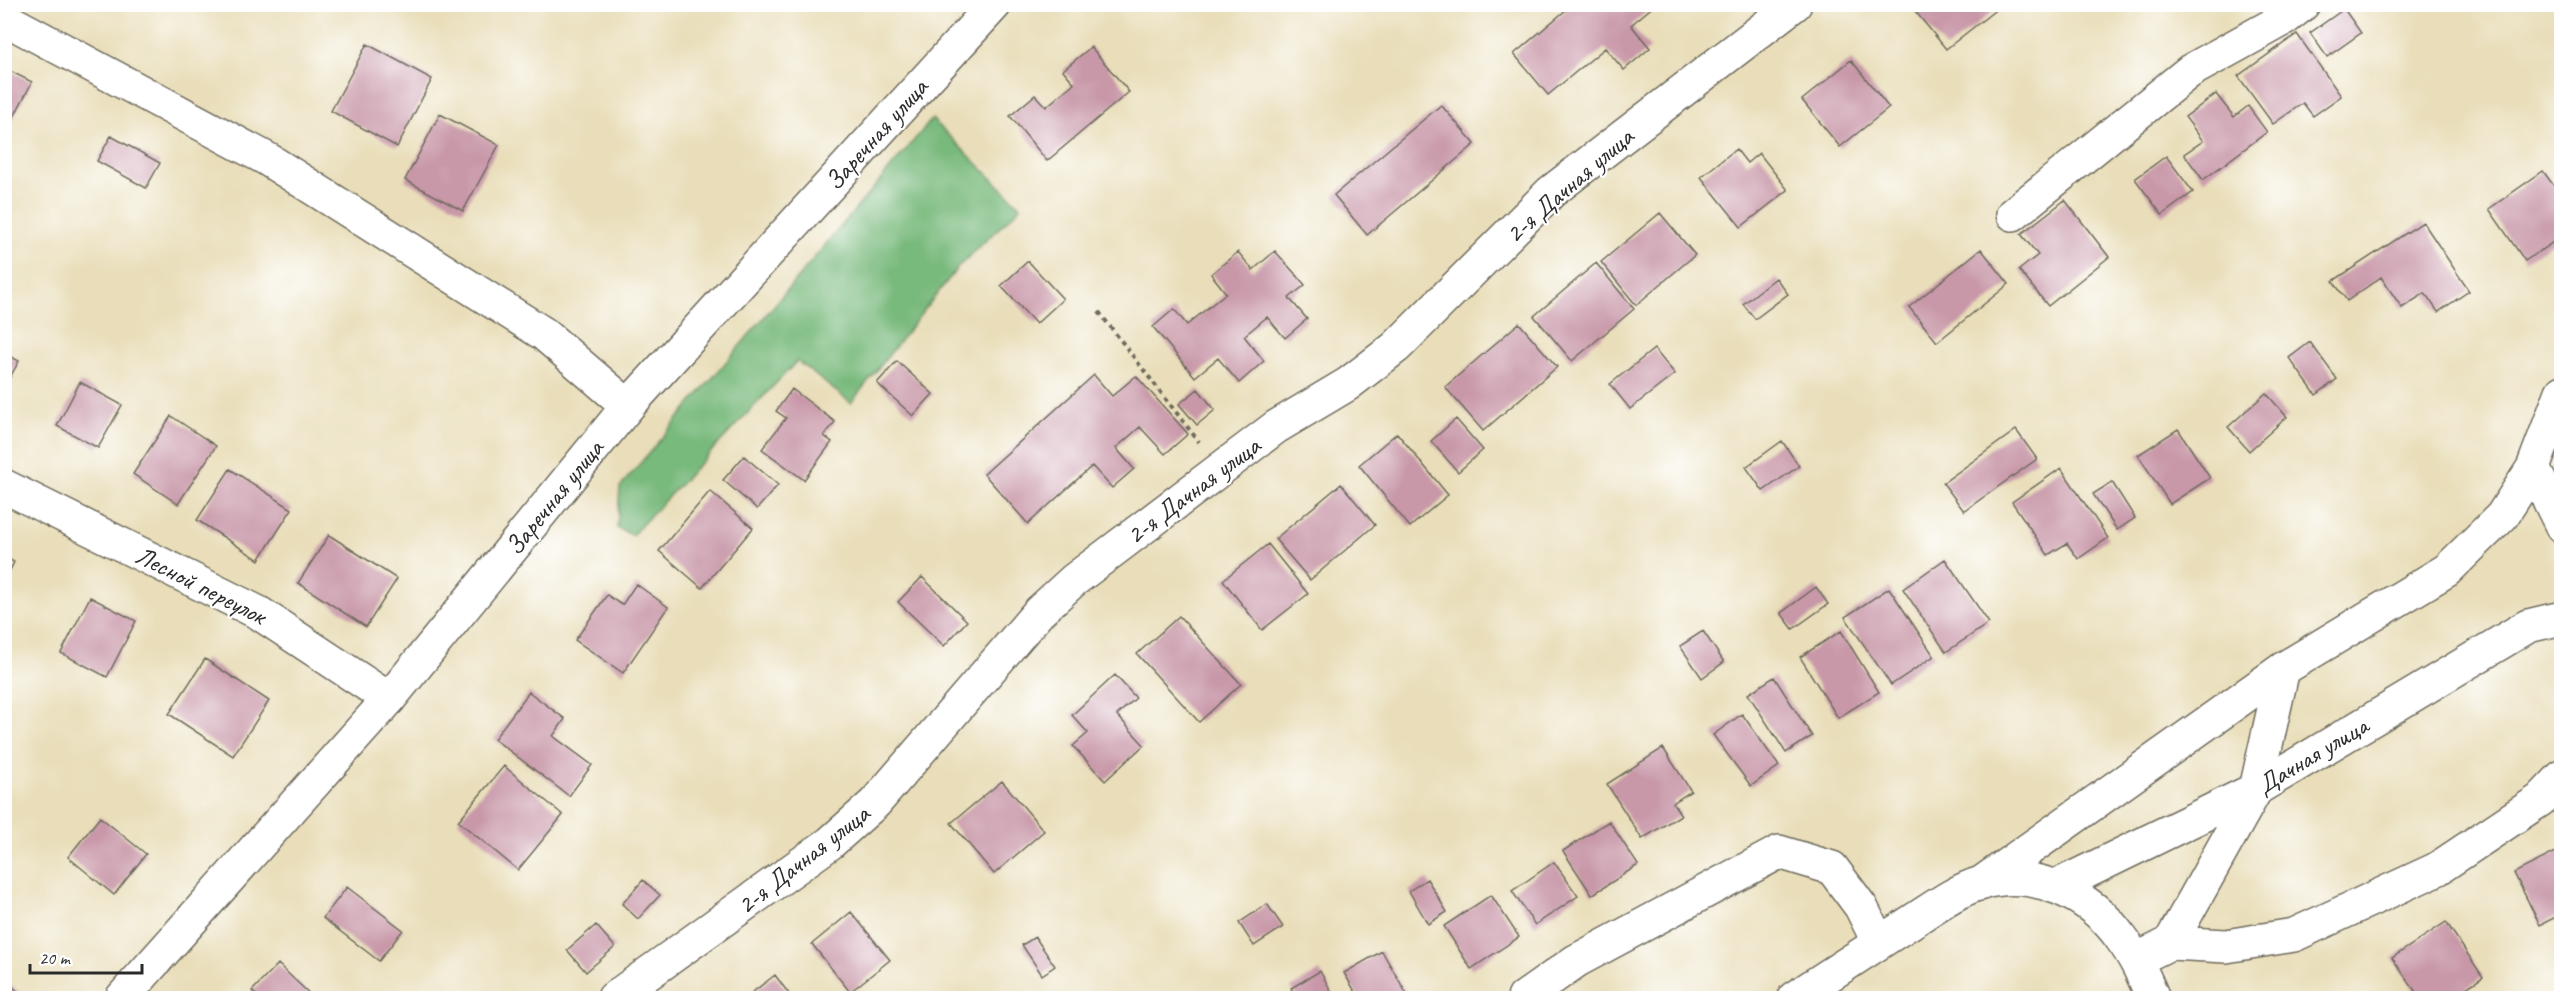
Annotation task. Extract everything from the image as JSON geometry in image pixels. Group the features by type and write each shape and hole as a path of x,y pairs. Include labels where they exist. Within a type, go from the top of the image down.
{"street":[{"name":"Заречная улица","path":"122,999 389,699 628,406 995,4"},
{"name":"2-я Дачная улица","path":"614,999 830,843 875,803 1039,612 1074,580 1276,427 1348,384 1396,347 1551,192 1795,4"},
{"path":"2013,214 2190,71 2284,19 2303,4"},
{"path":"4,13 9,21 267,159 544,334 628,406"},
{"path":"1794,999 1940,903 1980,884 2283,669 2447,570 2502,516 2533,468 2562,393"},
{"path":"2533,468 2562,526"},
{"name":"Лесной переулок","path":"4,486 259,613 389,699"},
{"name":"Дачная улица","path":"2056,886 2256,789 2528,626 2562,618"},
{"path":"2170,943 2256,789 2283,669"},
{"path":"2136,960 2170,943 2226,946 2294,934 2436,869 2540,800 2562,777"},
{"path":"1524,999 1576,961 1779,852 1832,868 1861,907 1879,943"},
{"path":"1980,884 2007,878 2033,879 2056,886 2080,899 2100,915 2120,936 2136,960 2153,999"}],"path":[{"path":"1099,312 1221,469"}],"green space":[{"path":"932,119 1021,207 959,266 851,403 797,361 632,535 617,528 620,487"}],"building":[{"path":"1573,4 1656,4 1631,25 1650,48 1624,70 1605,48 1548,95 1514,54"},
{"path":"1913,4 2003,4 1946,49 1911,6"},
{"path":"2344,9 2361,33 2327,57 2310,33"},
{"path":"2297,34 2341,96 2313,116 2303,103 2273,124 2238,76"},
{"path":"367,44 432,79 397,147 331,111"},
{"path":"1091,47 1129,92 1047,161 1010,116 1035,95 1046,107 1074,83 1063,70"},
{"path":"1851,60 1889,108 1840,147 1802,100"},
{"path":"4,68 32,82 6,132 4,131"},
{"path":"2216,94 2234,117 2248,106 2267,132 2203,180 2184,154 2203,141 2185,117"},
{"path":"1441,105 1475,144 1367,235 1334,195"},
{"path":"440,114 499,145 463,211 405,180"},
{"path":"111,136 160,163 146,188 97,161"},
{"path":"1736,149 1747,163 1759,153 1788,190 1741,227 1701,177"},
{"path":"2166,156 2193,192 2162,215 2135,179"},
{"path":"2543,171 2562,197 2562,236 2525,261 2489,209"},
{"path":"2065,200 2109,257 2048,306 2019,270 2038,255 2021,234"},
{"path":"1660,213 1695,255 1636,305 1601,262"},
{"path":"2423,222 2469,291 2438,312 2425,293 2402,308 2381,277 2347,301 2333,281"},
{"path":"1981,249 2009,284 1937,342 1909,307"},
{"path":"1275,251 1305,285 1289,298 1307,319 1285,338 1267,317 1244,336 1264,361 1239,383 1218,358 1195,377 1153,327 1174,309 1187,325 1226,293 1211,274 1238,252 1253,270"},
{"path":"1028,261 1063,299 1036,324 1001,286"},
{"path":"1596,263 1634,309 1572,361 1534,316"},
{"path":"1776,278 1788,294 1755,319 1743,304"},
{"path":"1519,323 1557,367 1483,431 1445,387"},
{"path":"2310,342 2337,379 2316,395 2289,358"},
{"path":"1654,349 1675,374 1630,409 1610,384"},
{"path":"4,353 19,361 4,388"},
{"path":"897,361 933,394 913,416 877,383"},
{"path":"1094,375 1112,396 1136,376 1188,434 1165,454 1140,427 1116,448 1134,469 1112,488 1092,466 1028,524 984,474"},
{"path":"80,382 122,405 98,448 57,426"},
{"path":"792,389 835,422 824,436 832,442 804,480 762,449 786,418 776,411"},
{"path":"1198,389 1215,410 1197,425 1179,404"},
{"path":"2266,393 2287,417 2249,451 2228,427"},
{"path":"171,416 216,446 178,504 133,474"},
{"path":"1456,419 1483,450 1458,472 1431,441"},
{"path":"2178,429 2210,478 2170,504 2138,455"},
{"path":"2016,430 2037,459 1964,511 1943,483"},
{"path":"1397,433 1448,495 1410,527 1359,465"},
{"path":"1782,441 1799,466 1763,491 1746,467"},
{"path":"744,456 778,485 757,509 723,480"},
{"path":"2061,468 2108,538 2078,559 2067,543 2048,555 2012,502"},
{"path":"230,469 292,509 259,560 197,520"},
{"path":"2112,482 2135,518 2117,530 2093,494"},
{"path":"1341,484 1375,525 1310,580 1275,539"},
{"path":"710,491 753,528 702,588 659,551"},
{"path":"329,535 397,579 366,627 298,583"},
{"path":"1268,544 1308,594 1262,630 1223,580"},
{"path":"4,557 14,562 4,583"},
{"path":"1945,559 1989,623 1946,652 1903,589"},
{"path":"922,577 967,621 944,646 898,602"},
{"path":"636,584 668,607 623,673 575,640 607,595 622,605"},
{"path":"1816,587 1828,604 1793,629 1781,613"},
{"path":"1889,588 1934,656 1891,685 1845,617"},
{"path":"90,597 136,621 107,677 61,653"},
{"path":"1179,616 1241,684 1199,722 1137,654"},
{"path":"1703,631 1724,662 1702,678 1680,646"},
{"path":"1841,631 1879,692 1838,718 1800,657"},
{"path":"205,659 269,701 233,756 169,714"},
{"path":"1115,675 1136,698 1117,715 1144,745 1105,781 1073,746 1088,733 1072,715"},
{"path":"1774,677 1812,736 1786,753 1748,694"},
{"path":"529,692 565,719 553,736 592,765 569,796 494,739"},
{"path":"1742,714 1779,766 1751,786 1713,735"},
{"path":"1663,748 1691,791 1673,803 1681,815 1642,839 1607,784"},
{"path":"504,766 563,815 518,870 458,821"},
{"path":"1002,781 1044,831 994,874 951,823"},
{"path":"100,817 146,854 114,895 68,857"},
{"path":"1609,821 1638,865 1592,895 1563,851"},
{"path":"2562,849 2562,914 2540,925 2514,873"},
{"path":"1554,862 1578,896 1535,925 1512,891"},
{"path":"1427,879 1447,912 1428,924 1409,891"},
{"path":"643,880 660,895 638,919 622,904"},
{"path":"347,887 403,930 379,961 323,918"},
{"path":"1491,895 1519,937 1471,969 1444,926"},
{"path":"1267,904 1283,927 1254,946 1239,923"},
{"path":"851,912 890,960 850,992 812,944"},
{"path":"2446,922 2483,977 2451,998 2420,998 2392,958"},
{"path":"596,925 615,947 586,972 567,950"},
{"path":"1035,937 1055,966 1042,975 1022,945"},
{"path":"1382,951 1409,998 1359,998 1344,973"},
{"path":"278,964 314,998 259,998 252,991"},
{"path":"1320,971 1335,998 1297,998 1291,988"},
{"path":"775,975 792,998 745,998"},
{"path":"4,979 23,996 21,998 4,998"}]}
